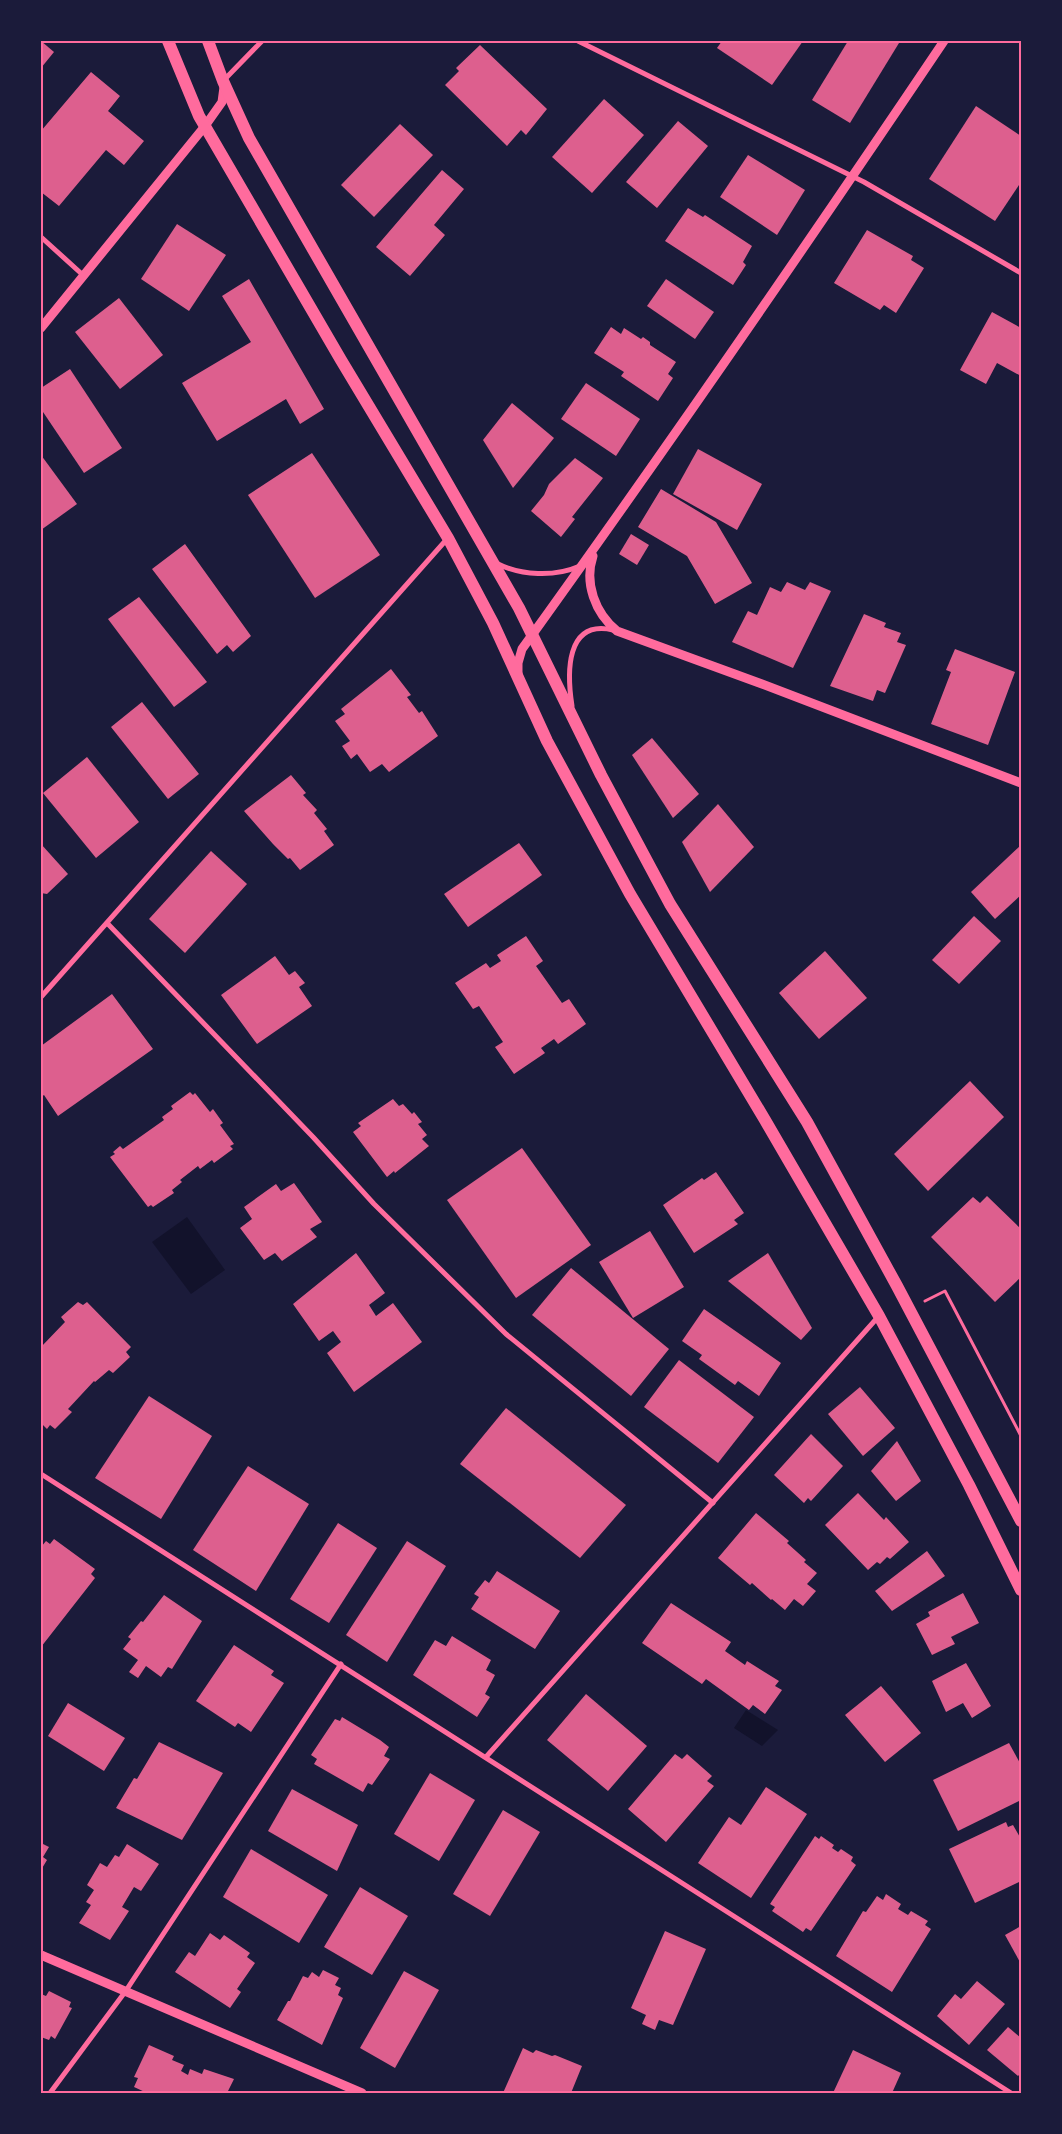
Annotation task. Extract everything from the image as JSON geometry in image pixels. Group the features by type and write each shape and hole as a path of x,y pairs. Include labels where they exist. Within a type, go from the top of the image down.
{"main road":[{"path":"168,41 180,73 205,126 336,352 448,538 493,623 547,741 652,934 765,1120 879,1316 969,1485 1021,1590"},
{"path":"208,41 223,80 255,148 533,634 577,726 670,904 812,1130 1021,1521"}],"street":[{"path":"41,328 205,126 222,102 224,92 223,80 262,41"},
{"path":"578,41 853,176 1021,273"},
{"path":"523,691 518,673 519,657 522,649 587,561 944,41"},
{"path":"41,237 84,276"},
{"path":"41,997 108,924 448,538"},
{"path":"595,548 590,574 592,594 604,618 617,631"},
{"path":"492,560 514,570 535,573 572,569 587,561"},
{"path":"577,726 571,696 570,677 575,644 580,636 587,631 600,629 617,631 798,697 1021,783"},
{"path":"108,924 313,1137 374,1204 506,1334 713,1503"},
{"path":"486,1757 879,1316"},
{"path":"41,1474 1011,2093"},
{"path":"50,2093 125,1992 340,1664"},
{"path":"41,1955 361,2092"}],"path":[{"path":"923,1302 945,1291 1021,1436"}],"shaded area":[{"path":"187,1217 225,1270 191,1294 152,1242"},
{"path":"746,1710 778,1730 762,1746 734,1728"}],"building":[{"path":"41,41 54,52 41,68"},
{"path":"722,41 803,41 772,85 717,48"},
{"path":"848,41 896,41 899,43 850,123 812,100"},
{"path":"480,45 547,109 526,135 521,130 507,146 445,85 459,71 456,68"},
{"path":"91,72 120,96 108,111 144,141 124,165 106,150 59,206 41,192 41,131"},
{"path":"604,99 644,135 592,193 552,157"},
{"path":"976,106 1021,136 1021,182 995,221 929,179"},
{"path":"678,121 708,146 657,208 626,182"},
{"path":"400,124 433,155 374,217 341,185"},
{"path":"748,155 805,190 777,235 720,197"},
{"path":"442,170 464,189 434,225 445,235 410,276 376,247"},
{"path":"688,208 703,217 705,215 752,246 743,262 746,265 733,285 665,241"},
{"path":"177,224 226,255 189,311 141,279"},
{"path":"867,230 913,256 911,260 924,268 896,313 884,305 880,310 834,283"},
{"path":"249,279 324,409 300,424 286,399 217,441 182,383 251,342 222,296"},
{"path":"666,279 714,312 695,339 647,306"},
{"path":"119,298 163,355 120,389 75,332"},
{"path":"992,312 1021,328 1021,376 997,363 986,384 960,370"},
{"path":"611,327 621,334 624,328 641,339 643,337 650,342 650,345 676,362 668,374 673,378 658,401 621,376 624,372 594,353"},
{"path":"70,369 122,448 84,473 41,409 41,388"},
{"path":"586,383 640,419 616,456 561,419"},
{"path":"512,403 554,438 513,488 483,440"},
{"path":"698,449 762,484 737,530 673,494"},
{"path":"312,453 380,555 315,598 248,495"},
{"path":"41,455 77,504 41,530"},
{"path":"575,458 603,478 572,517 575,519 561,537 531,511 544,495 549,484"},
{"path":"661,489 716,522 752,583 715,604 687,556 638,527"},
{"path":"631,534 649,545 637,565 619,554"},
{"path":"185,544 251,636 233,652 227,645 217,654 152,569"},
{"path":"787,582 805,590 810,582 831,591 793,668 732,642 748,611 757,615 770,587 781,592"},
{"path":"139,597 207,682 174,707 108,619"},
{"path":"864,614 886,623 884,627 901,633 897,642 906,645 885,693 877,690 873,701 830,686"},
{"path":"955,649 1015,672 988,745 931,724 951,672 946,670"},
{"path":"391,669 411,695 407,697 419,713 422,711 438,736 389,772 382,764 370,772 357,754 351,759 342,746 350,741 335,721 345,714 341,709"},
{"path":"142,702 199,774 168,799 111,727"},
{"path":"652,738 699,794 673,818 632,755"},
{"path":"87,757 139,822 96,858 43,793"},
{"path":"291,775 306,793 303,795 317,810 314,813 327,829 324,831 334,845 300,870 290,858 288,859 273,844 244,811"},
{"path":"718,804 754,847 710,892 682,842"},
{"path":"519,843 542,875 468,927 444,894"},
{"path":"41,844 68,874 47,894 41,893"},
{"path":"1021,845 1021,895 995,919 971,892"},
{"path":"211,851 247,884 185,953 149,919"},
{"path":"974,916 1001,941 959,984 932,960"},
{"path":"526,936 543,961 536,966 562,1003 569,999 586,1024 558,1044 554,1039 541,1048 545,1053 514,1074 495,1047 503,1042 479,1006 473,1009 455,983 486,963 490,968 501,961 497,955"},
{"path":"825,951 867,998 819,1039 779,993"},
{"path":"275,956 289,975 295,971 305,983 299,987 312,1006 257,1044 221,995"},
{"path":"112,994 153,1049 58,1116 44,1095 41,1097 41,1046"},
{"path":"970,1081 1004,1117 928,1191 894,1154"},
{"path":"190,1092 193,1095 195,1093 210,1112 213,1109 223,1123 220,1125 234,1144 230,1146 233,1149 214,1163 212,1160 200,1169 198,1166 180,1180 182,1182 172,1190 174,1193 153,1207 151,1205 148,1207 110,1157 115,1154 113,1152 120,1146 123,1149 164,1120 162,1117 173,1109 171,1106"},
{"path":"393,1099 399,1106 403,1104 412,1114 414,1112 422,1122 418,1124 427,1135 422,1139 429,1146 395,1173 394,1171 387,1177 353,1132 361,1126 358,1123"},
{"path":"522,1148 591,1245 516,1298 447,1200"},
{"path":"716,1172 744,1213 734,1220 738,1224 694,1253 663,1205 702,1178 704,1180"},
{"path":"294,1183 322,1222 310,1229 317,1237 282,1261 275,1253 264,1260 240,1228 252,1219 244,1207 276,1184 281,1191"},
{"path":"987,1196 1021,1229 1021,1277 995,1302 931,1237 973,1197 980,1203"},
{"path":"650,1231 684,1287 633,1318 599,1262"},
{"path":"356,1253 385,1293 369,1305 376,1316 393,1303 422,1342 354,1392 327,1353 341,1342 333,1331 319,1341 293,1304"},
{"path":"768,1253 812,1328 801,1340 728,1281"},
{"path":"571,1268 669,1349 631,1396 532,1315"},
{"path":"78,1302 83,1305 87,1302 131,1347 126,1352 130,1357 113,1373 109,1370 94,1381 68,1409 72,1412 55,1429 50,1425 47,1429 41,1423 41,1347 65,1322 61,1317"},
{"path":"704,1309 781,1363 759,1396 738,1381 735,1385 699,1359 702,1355 682,1341"},
{"path":"679,1360 754,1417 718,1463 644,1407"},
{"path":"860,1387 895,1428 863,1456 828,1414"},
{"path":"149,1396 212,1436 161,1519 95,1478"},
{"path":"506,1408 626,1505 580,1558 460,1464"},
{"path":"811,1434 843,1466 811,1501 808,1498 804,1503 774,1475"},
{"path":"897,1441 921,1481 896,1501 871,1471"},
{"path":"248,1466 309,1504 256,1591 193,1550"},
{"path":"858,1493 884,1520 886,1517 909,1542 890,1559 887,1557 880,1564 877,1562 868,1570 825,1525"},
{"path":"756,1513 789,1541 787,1543 817,1573 807,1584 816,1591 803,1606 794,1599 785,1610 752,1583 750,1585 718,1558"},
{"path":"338,1523 377,1548 329,1623 290,1599"},
{"path":"54,1539 95,1569 91,1574 95,1578 41,1647 41,1547 46,1541 50,1544"},
{"path":"407,1541 446,1566 387,1662 346,1635"},
{"path":"927,1551 945,1576 892,1611 875,1591"},
{"path":"497,1571 560,1611 535,1649 471,1609 479,1597 474,1594 485,1580 489,1583"},
{"path":"963,1593 979,1623 951,1637 955,1644 932,1655 916,1624 930,1616 928,1612"},
{"path":"164,1595 202,1621 172,1669 168,1667 161,1677 146,1666 138,1678 129,1672 138,1660 123,1649 131,1639 128,1637 141,1621 143,1622"},
{"path":"671,1603 731,1642 725,1651 745,1665 747,1661 779,1681 775,1686 782,1690 765,1714 753,1705 749,1710 706,1679 702,1684 642,1643"},
{"path":"452,1636 491,1660 486,1670 495,1675 485,1694 490,1697 477,1717 413,1675 435,1640 446,1646"},
{"path":"234,1645 274,1671 271,1675 284,1683 251,1732 238,1723 235,1727 196,1701"},
{"path":"966,1663 991,1706 972,1718 963,1703 946,1712 932,1681"},
{"path":"881,1686 921,1733 885,1762 845,1715"},
{"path":"586,1694 647,1746 608,1791 547,1740"},
{"path":"68,1703 125,1738 104,1771 48,1736"},
{"path":"342,1717 389,1747 384,1756 390,1759 372,1785 368,1783 363,1792 314,1764 317,1759 311,1755 335,1719 340,1721"},
{"path":"159,1742 223,1773 182,1840 116,1808 134,1778 137,1779"},
{"path":"1009,1743 1021,1765 1021,1800 958,1831 933,1780"},
{"path":"675,1754 682,1759 687,1754 712,1776 707,1781 714,1786 666,1842 628,1809"},
{"path":"430,1773 475,1800 439,1861 394,1834"},
{"path":"766,1787 807,1814 751,1898 698,1863 729,1817 741,1825"},
{"path":"292,1789 358,1825 337,1871 268,1831"},
{"path":"503,1810 540,1832 490,1916 453,1894"},
{"path":"1006,1822 1008,1827 1013,1825 1021,1839 1021,1881 975,1903 949,1849"},
{"path":"815,1836 819,1839 821,1836 834,1845 832,1848 838,1852 841,1849 853,1857 851,1861 856,1865 811,1931 806,1928 803,1932 772,1911 775,1907 770,1904"},
{"path":"41,1843 49,1847 43,1857 47,1860 41,1870"},
{"path":"127,1844 159,1864 141,1891 134,1887 122,1907 129,1911 110,1940 79,1923 91,1905 86,1902 94,1890 87,1885 100,1863 107,1867 115,1855 119,1857"},
{"path":"251,1849 328,1895 299,1943 223,1897"},
{"path":"360,1887 408,1916 372,1975 324,1947"},
{"path":"886,1894 901,1904 898,1909 908,1915 911,1911 928,1921 925,1925 931,1929 892,1992 836,1956 863,1911 866,1912 877,1896 883,1900"},
{"path":"1021,1926 1021,1964 1005,1935"},
{"path":"665,1931 706,1949 673,2025 659,2020 655,2030 642,2024 646,2015 631,2008"},
{"path":"210,1933 220,1940 224,1935 250,1953 247,1957 255,1963 237,1989 241,1992 230,2008 175,1972 189,1952 195,1956"},
{"path":"323,1970 339,1978 335,1985 341,1988 338,1995 343,1998 322,2045 277,2020 288,2001 290,2001 303,1976 308,1978 312,1972 319,1977"},
{"path":"404,1971 439,1990 395,2068 360,2048"},
{"path":"977,1981 1005,2004 969,2045 937,2016 955,1994 961,1999"},
{"path":"49,1991 71,2002 69,2007 72,2008 55,2039 51,2036 49,2040 41,2037 41,1994 46,1996"},
{"path":"1008,2027 1021,2038 1021,2073 1018,2076 987,2050"},
{"path":"149,2045 174,2056 172,2060 184,2065 181,2071 188,2075 190,2069 202,2074 204,2069 234,2079 227,2093 147,2093 134,2087 138,2078 134,2077"},
{"path":"523,2048 533,2053 536,2050 552,2056 555,2055 582,2066 571,2093 503,2093"},
{"path":"853,2050 901,2073 892,2093 833,2093"}]}
